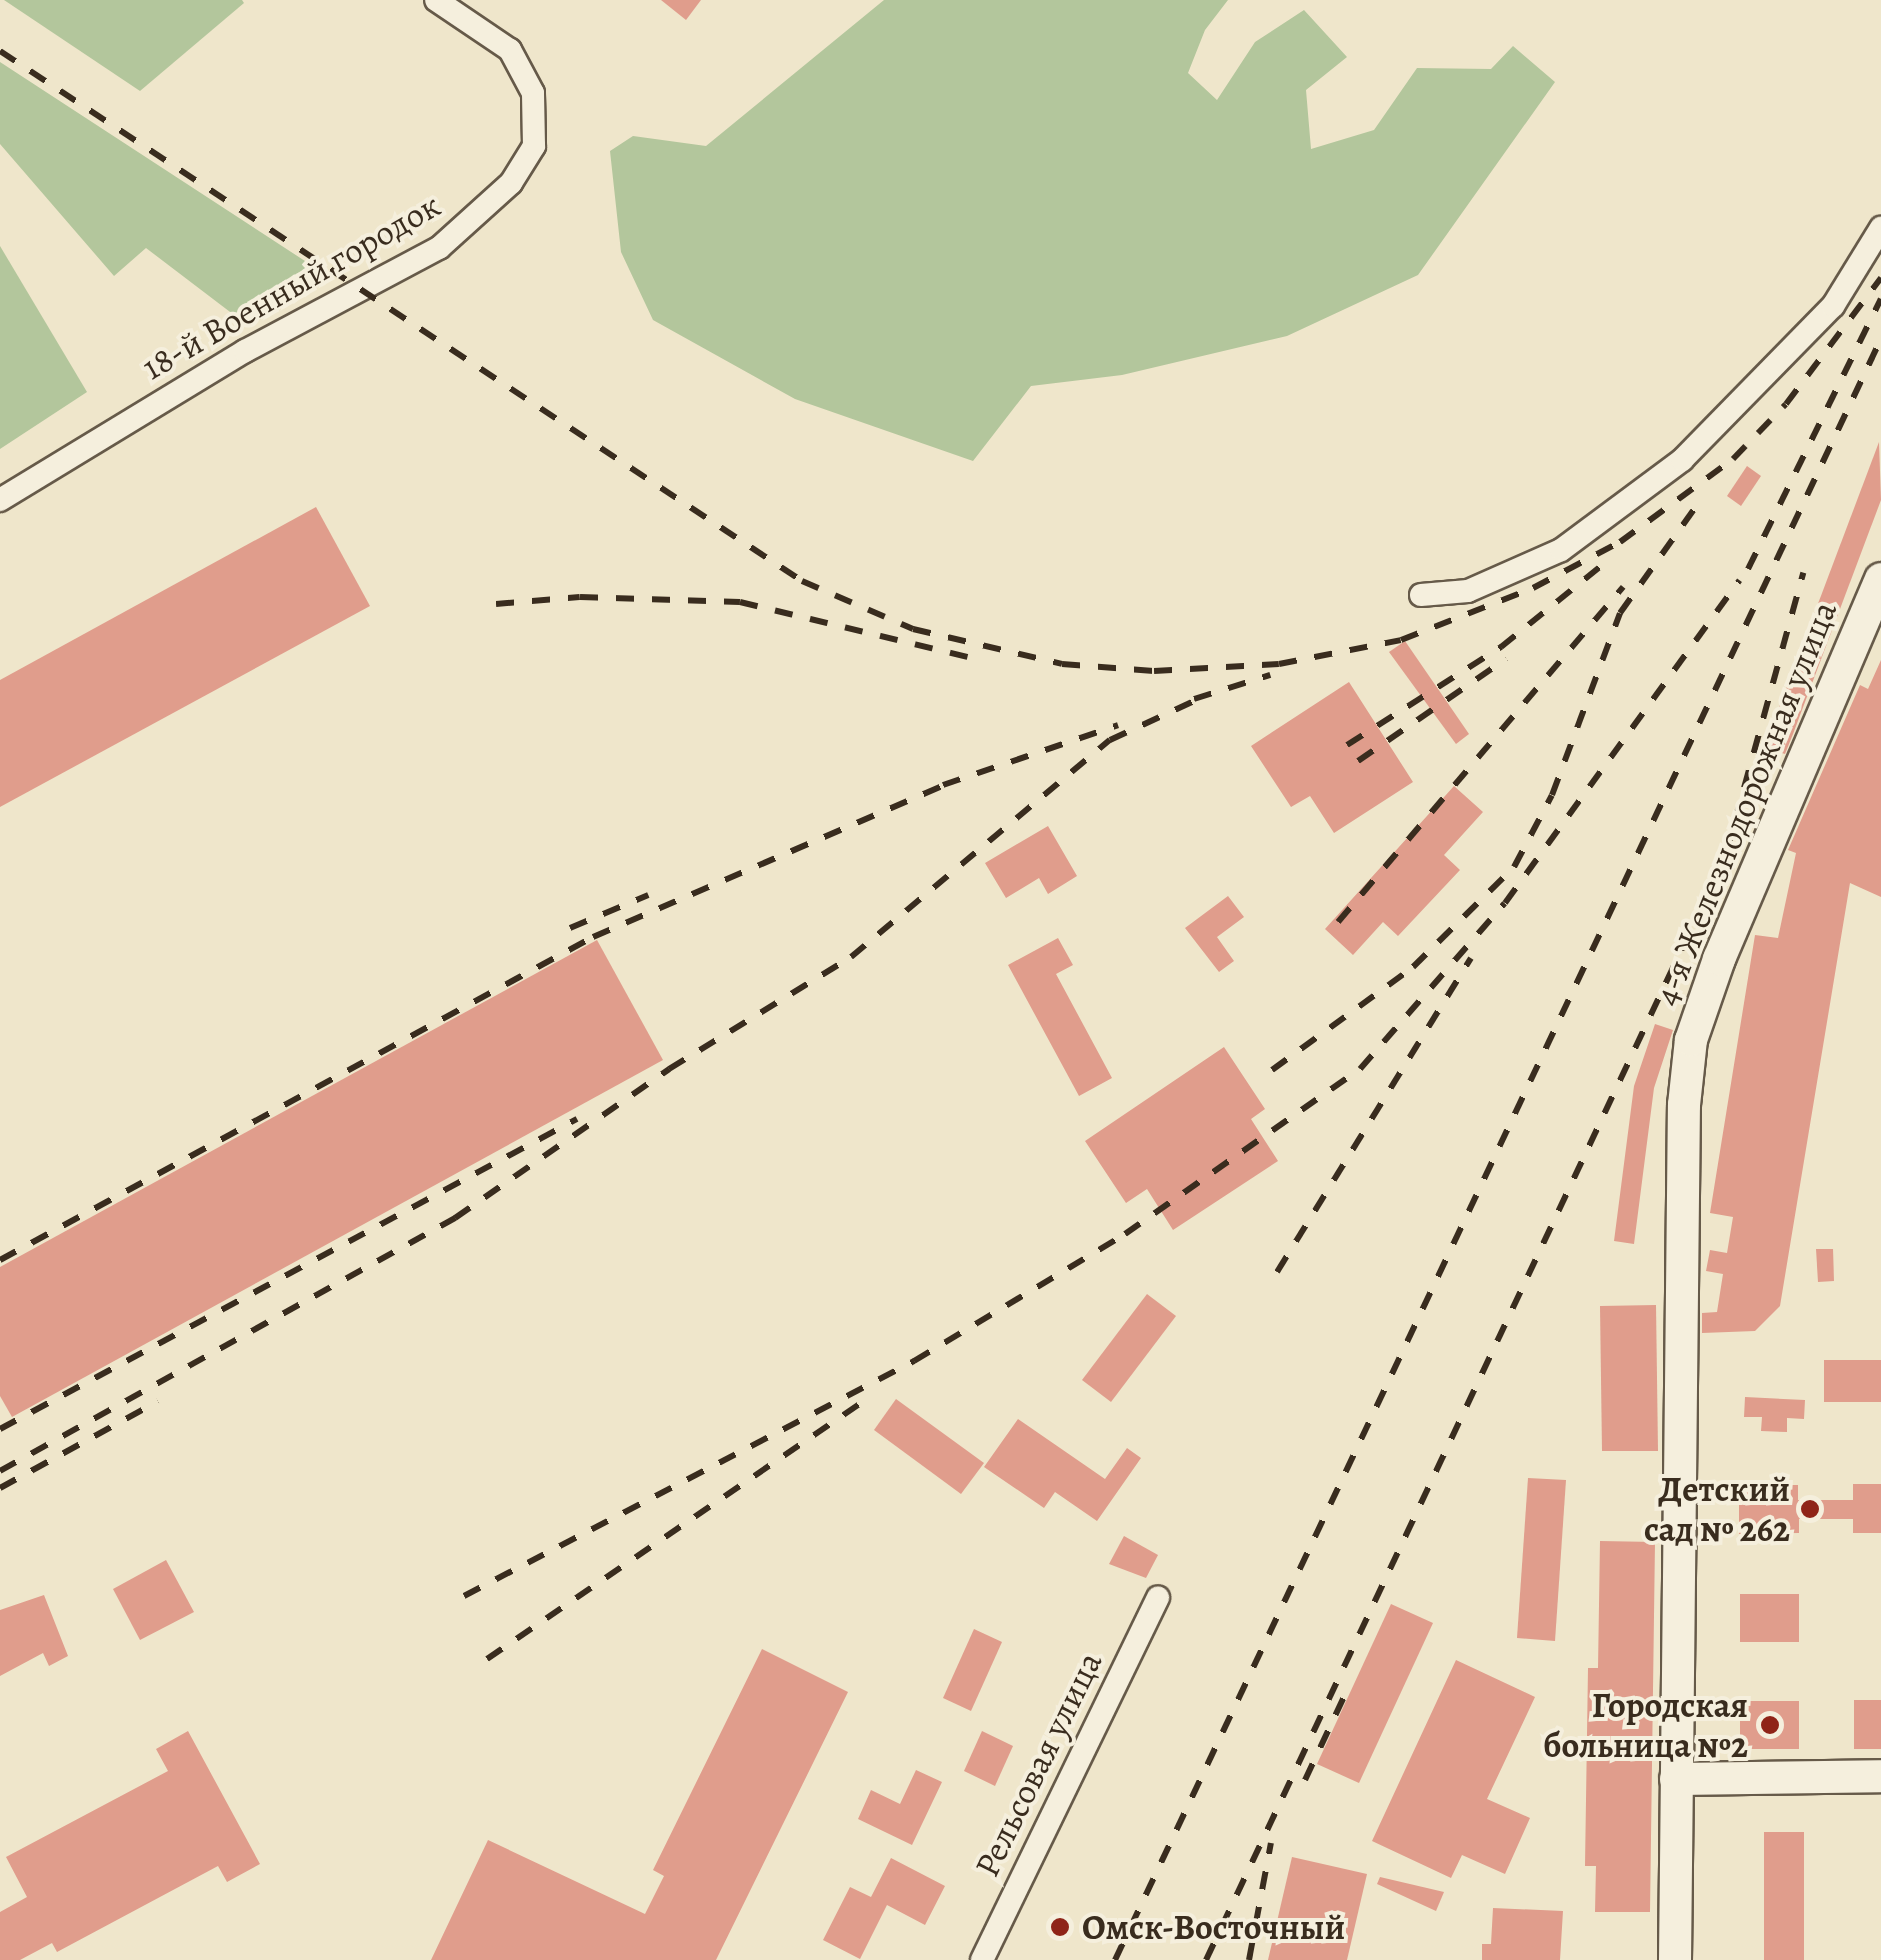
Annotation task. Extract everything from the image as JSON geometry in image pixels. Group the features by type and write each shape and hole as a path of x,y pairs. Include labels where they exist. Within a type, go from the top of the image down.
{"main road":[{"name":"4-я Железнодорожная улица","path":"1675,1960 1684,1106 1691,1040 1718,959 1881,578"},
{"path":"1676,1779 1881,1776"}],"street":[{"name":"18-й Военный городок","path":"0,500 245,351 439,248 511,183 534,146 534,93 501,41 436,0"},
{"path":"1420,595 1468,591 1562,550 1682,460 1834,306 1881,228"},
{"name":"Рельсовая улица","path":"982,1960 1158,1598"}],"green space":[{"path":"4,0 242,0 244,3 140,91"},
{"path":"884,0 1228,0 1205,30 1188,73 1217,100 1255,42 1304,10 1347,57 1306,90 1311,149 1374,130 1417,68 1491,69 1513,46 1555,82 1418,275 1287,336 1122,375 1031,386 973,461 795,399 653,320 621,252 610,151 633,136 706,146"},
{"path":"0,62 331,278 238,318 146,248 114,276 0,144"},
{"path":"0,246 87,392 0,449"}],"building":[{"path":"661,0 701,0 686,20"},
{"path":"1879,442 1881,500 1793,734 1785,754 1764,747"},
{"path":"1747,466 1761,476 1741,506 1727,496"},
{"path":"316,507 370,606 0,807 0,680"},
{"path":"1405,641 1469,734 1456,744 1389,652"},
{"path":"1881,660 1881,897 1850,883 1780,1306 1755,1331 1702,1333 1702,1313 1717,1312 1723,1274 1706,1271 1710,1250 1727,1253 1733,1217 1710,1213 1755,935 1778,938 1796,853 1788,850 1860,685 1868,689"},
{"path":"1349,682 1413,782 1334,833 1310,796 1291,807 1251,746"},
{"path":"1454,786 1483,812 1444,855 1460,870 1398,936 1383,922 1353,955 1325,929"},
{"path":"1048,826 1077,876 1048,894 1039,878 1006,898 985,863"},
{"path":"1228,896 1244,917 1217,937 1234,961 1219,972 1185,928"},
{"path":"1058,938 1073,965 1056,974 1112,1078 1079,1096 1008,965"},
{"path":"597,940 663,1060 12,1417 0,1396 0,1267"},
{"path":"1655,1024 1673,1030 1654,1088 1634,1244 1614,1241 1634,1086"},
{"path":"1224,1047 1265,1109 1251,1119 1278,1161 1173,1230 1147,1189 1126,1203 1085,1141"},
{"path":"1816,1249 1833,1249 1834,1281 1818,1282"},
{"path":"1147,1294 1176,1316 1111,1402 1082,1380"},
{"path":"1656,1305 1658,1451 1602,1451 1600,1306"},
{"path":"1824,1360 1881,1360 1881,1402 1824,1402"},
{"path":"1745,1397 1805,1400 1804,1419 1787,1418 1787,1432 1761,1431 1762,1417 1744,1417"},
{"path":"896,1399 984,1463 961,1494 874,1430"},
{"path":"1018,1419 1105,1479 1127,1448 1141,1458 1097,1521 1055,1492 1044,1508 984,1467"},
{"path":"1528,1478 1566,1480 1555,1641 1517,1638"},
{"name":"Детский сад № 262","path":"1853,1484 1881,1484 1881,1533 1853,1533 1853,1519 1799,1519 1799,1533 1739,1534 1739,1485 1798,1485 1798,1500 1853,1500"},
{"path":"1124,1536 1158,1555 1146,1578 1109,1564"},
{"path":"1600,1541 1655,1542 1650,1912 1595,1912 1596,1866 1585,1866 1588,1668 1598,1668"},
{"path":"166,1560 194,1612 140,1640 113,1589"},
{"path":"1740,1594 1799,1594 1799,1642 1740,1642"},
{"path":"44,1595 68,1656 49,1666 43,1653 0,1676 0,1610"},
{"path":"1391,1604 1433,1623 1359,1783 1317,1764"},
{"path":"974,1629 1002,1642 971,1711 943,1698"},
{"path":"762,1649 848,1692 716,1960 431,1960 488,1840 645,1914 664,1876 653,1870"},
{"path":"1456,1660 1535,1697 1487,1799 1530,1818 1505,1874 1462,1855 1451,1878 1372,1841"},
{"path":"1854,1700 1881,1700 1881,1749 1854,1749"},
{"name":"Городская больница №2","path":"1740,1701 1799,1701 1799,1749 1740,1749"},
{"path":"188,1731 260,1864 227,1882 218,1866 57,1952 52,1943 20,1960 0,1960 0,1912 27,1897 6,1857 168,1771 156,1749"},
{"path":"982,1731 1013,1746 995,1786 964,1771"},
{"path":"916,1770 942,1782 912,1845 858,1819 871,1790 900,1804"},
{"path":"1764,1832 1804,1832 1804,1960 1764,1960"},
{"path":"1292,1857 1367,1874 1347,1960 1268,1960"},
{"path":"891,1858 945,1886 925,1925 887,1905 860,1959 823,1940 850,1887 871,1897"},
{"path":"1380,1877 1444,1892 1436,1911 1377,1884"},
{"path":"1493,1908 1563,1911 1560,1960 1482,1960 1482,1944 1491,1944"}],"railway":[{"path":"0,51 802,581 913,629 1062,664 1154,671 1279,664 1401,640 1533,588 1620,542 1733,459 1786,404 1881,278"},
{"path":"1748,569 1881,299"},
{"path":"1115,1960 1881,339"},
{"path":"1272,1070 1413,967 1514,867 1552,795 1620,613 1702,498"},
{"path":"1347,745 1501,647 1606,562"},
{"path":"1206,1960 1725,857 1803,573"},
{"path":"464,1596 914,1361 1125,1234 1360,1069 1505,903 1740,580"},
{"path":"1338,922 1623,587"},
{"path":"496,604 580,597 740,602 972,658"},
{"path":"1358,761 1506,659"},
{"path":"1194,699 1270,675"},
{"path":"0,1471 455,1218 669,1069 851,957 1110,740 1207,695"},
{"path":"943,785 1118,725"},
{"path":"0,1260 593,937 954,781"},
{"path":"570,928 648,895"},
{"path":"1277,1272 1471,958"},
{"path":"0,1429 577,1119"},
{"path":"487,1659 867,1399"},
{"path":"0,1488 158,1401"},
{"path":"1305,1780 1350,1684"},
{"path":"1249,1960 1271,1843"}],"place":[{"name":"Детский сад № 262","path":"1810,1509"},
{"name":"Городская больница №2","path":"1770,1725"},
{"name":"Омск-Восточный","path":"1060,1927"}]}
